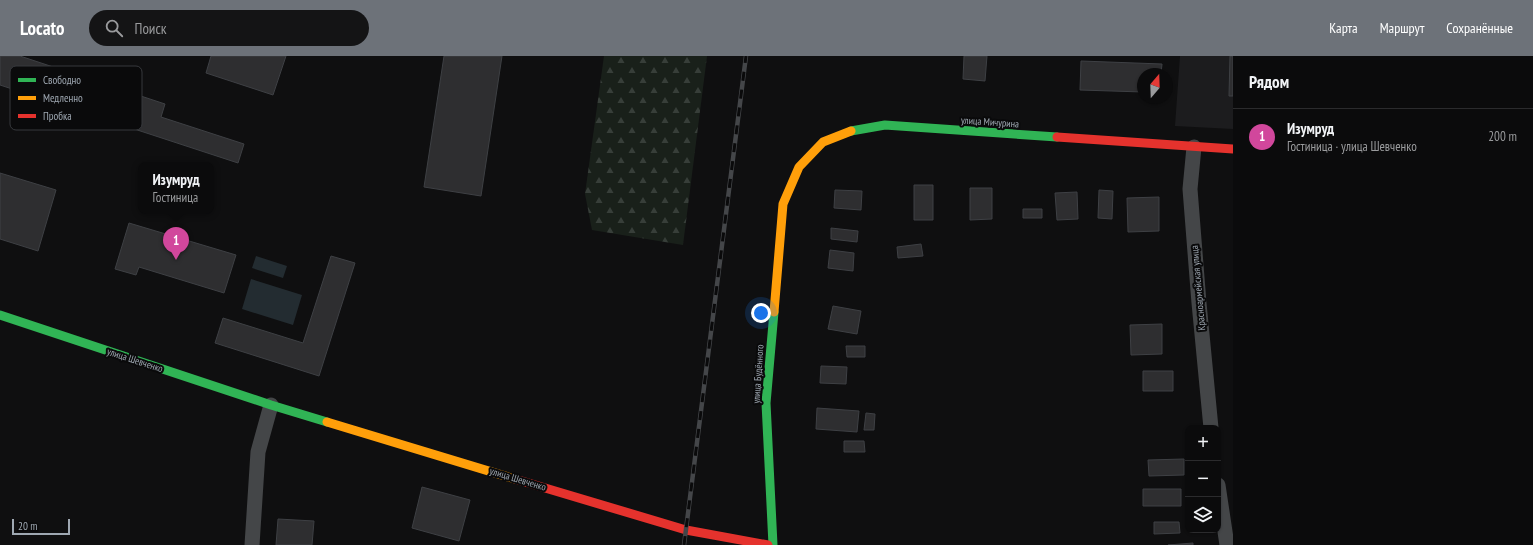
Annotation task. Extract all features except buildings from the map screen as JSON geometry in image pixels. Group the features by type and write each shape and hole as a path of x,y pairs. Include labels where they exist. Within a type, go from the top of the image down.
{"street":[{"name":"улица Мичурина","path":"783,204 799,167 823,142 851,131 885,125 1233,150"},
{"name":"Красноармейская улица","path":"1194,148 1190,189 1211,425"},
{"name":"улица Будённого","path":"773,545 766,403 783,204"},
{"name":"улица Шевченко","path":"0,315 271,405 686,530 768,545"},
{"path":"252,545 258,452 271,405"},
{"path":"1220,497 1227,545"}],"shaded area":[{"path":"1180,56 1233,56 1233,129 1175,126"},
{"path":"256,256 287,266 283,278 252,268"},
{"path":"251,279 302,295 293,325 242,309"}],"green space":[{"path":"604,56 707,56 683,245 592,230 585,194"}],"railway":[{"path":"684,545 746,56"}],"traffic: fast":[{"path":"851,131 885,125 1057,137"},
{"path":"773,545 766,403 774,312"},
{"path":"0,315 271,405 327,422"}],"traffic: slow":[{"path":"774,312 783,204 799,167 823,142 851,131"},
{"path":"327,422 515,479"}],"traffic: jam":[{"path":"1057,137 1233,149"},
{"path":"515,479 686,530 768,545"}],"place":[{"name":"Изумруд","path":"176,260"}]}
